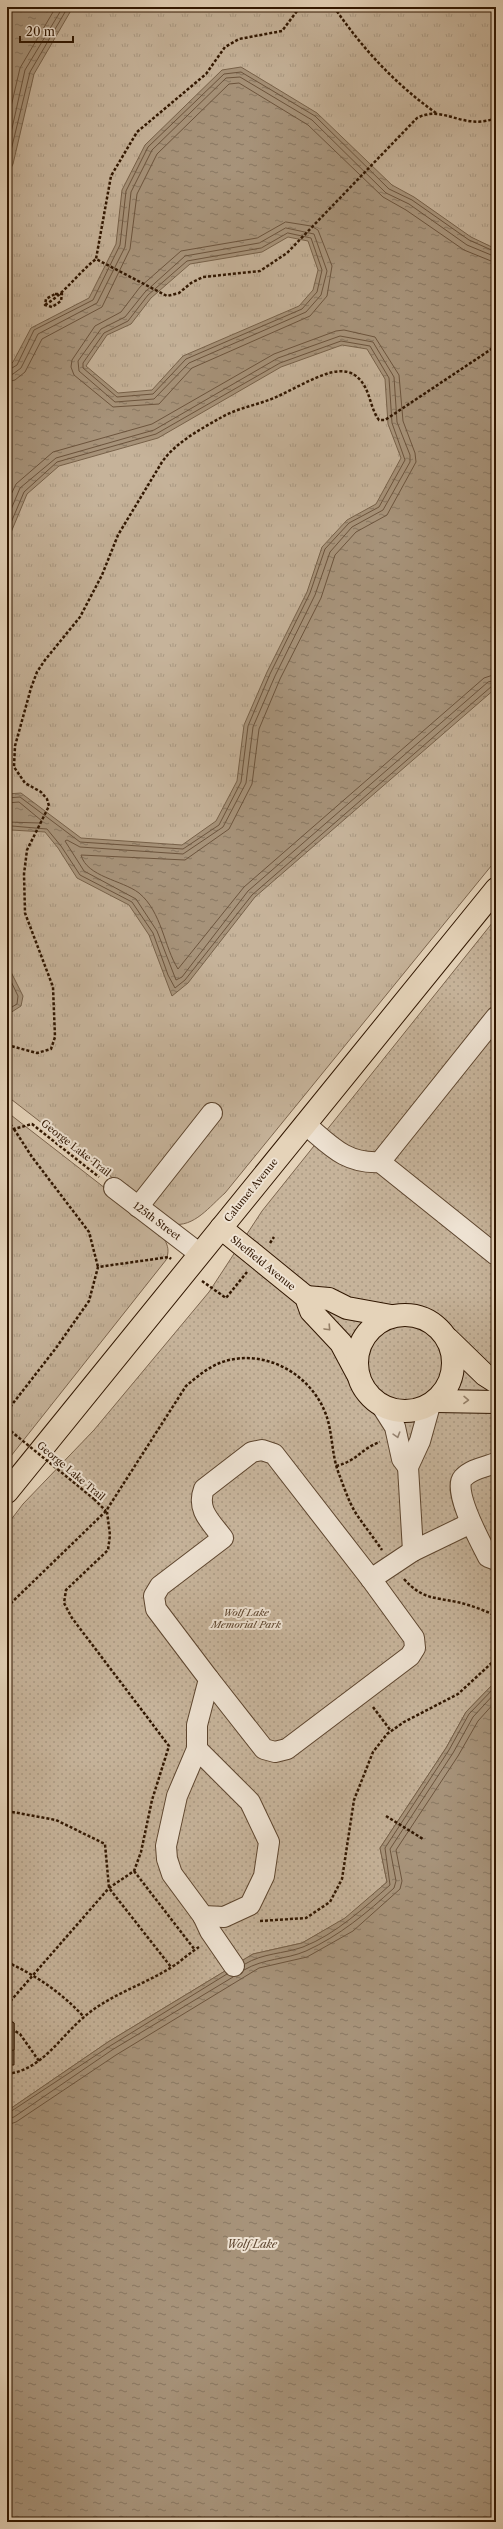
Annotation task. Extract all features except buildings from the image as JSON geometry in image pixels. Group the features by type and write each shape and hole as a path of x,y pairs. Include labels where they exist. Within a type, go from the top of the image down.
{"main road":[{"name":"Calumet Avenue","path":"7,1492 496,889"},
{"name":"Sheffield Avenue","path":"221,1228 306,1297 311,1311 341,1343 358,1374"},
{"path":"306,1297 329,1299 347,1308 391,1316 407,1314 423,1317 437,1325 447,1338 485,1375 496,1382"},
{"path":"391,1316 378,1322 364,1338 357,1359 358,1374 366,1391 381,1405 395,1410 409,1412 433,1403 496,1402"},
{"path":"433,1403 445,1391 452,1378 454,1364 452,1351 447,1338"}],"lane":[{"path":"380,1162 496,1017"},
{"path":"138,1207 212,1113"},
{"path":"305,1124 348,1158 363,1163 380,1162 496,1255"},
{"name":"125th Street","path":"114,1188 200,1254"},
{"path":"413,1551 408,1467 420,1441 433,1403"},
{"path":"381,1405 398,1436 402,1459 408,1467"},
{"path":"262,1450 274,1454 371,1579 414,1638 415,1648 410,1656 287,1749 275,1752 264,1749 209,1679 156,1609 154,1596 160,1586 223,1538 202,1510 200,1499 204,1489 252,1452 262,1450"},
{"path":"496,1463 469,1472 462,1479 459,1487 471,1523 488,1557 496,1560"},
{"path":"371,1579 413,1551 471,1523"},
{"path":"209,1679 197,1725 197,1749 177,1796 166,1846 167,1860 172,1874 203,1916 215,1938 234,1966"},
{"path":"197,1749 250,1802 269,1842 264,1876 250,1905 224,1917 203,1916"}],"path":[{"path":"45,305 62,294 96,259 111,176 137,132 206,74 225,47 239,39 282,31 300,7"},
{"path":"334,7 356,39 376,61 418,100 436,113"},
{"path":"96,259 167,296 179,292 191,283 203,277 260,271 287,253 417,118 427,113 436,113 469,122 481,123 496,118"},
{"path":"45,305 46,299 55,294 62,294"},
{"path":"45,305 52,307 61,301 62,294"},
{"path":"7,1045 38,1053 51,1049 55,1037 53,987 26,913 24,874 27,850 30,842 48,810 47,799 41,792 25,783 19,777 14,767 15,746 37,672 80,617 102,575 118,535 170,451 224,416 273,399 330,373 341,371 352,373 360,381 368,391 374,414 379,420 386,420 496,346"},
{"path":"7,1120 32,1157 89,1232 98,1266 89,1301 56,1348 7,1411"},
{"name":"George Lake Trail","path":"14,1129 32,1124 114,1188"},
{"path":"98,1266 169,1258"},
{"name":"George Lake Trail","path":"7,1428 94,1499 106,1511"},
{"path":"336,1466 350,1463 372,1444 398,1436"},
{"path":"7,1607 106,1511"},
{"path":"7,2005 109,1888 134,1871 141,1852 152,1800 169,1746 72,1618 64,1603 66,1590 108,1550 110,1535 106,1511"},
{"path":"253,1922 306,1918 330,1902 342,1879 348,1853 354,1800 364,1770 373,1752 391,1731 404,1722 458,1694 496,1659"},
{"path":"362,1693 391,1731"},
{"path":"7,1811 56,1820 103,1842 109,1888 171,1967"},
{"path":"386,1816 423,1839"},
{"path":"134,1871 195,1950"},
{"path":"7,2074 31,2066 39,2061 84,2017 138,1983 171,1967 215,1938"},
{"path":"7,1962 33,1975 68,2000 84,2017"},
{"path":"7,2026 20,2034 39,2061"}],"green space":[{"path":"7,7 496,7 496,860 225,1193 201,1215 187,1223 172,1224 7,1096"},
{"name":"Wolf Lake Memorial Park","path":"493,922 496,925 496,1681 466,1712 446,1748 380,1848 387,1882 346,1918 302,1943 253,1954 108,2042 7,2111 7,1525 23,1504 94,1430 209,1292 262,1211"},
{"path":"7,1112 150,1223 167,1244 168,1254 166,1260 7,1461"}],"water":[{"path":"7,7 73,7 34,74 13,164 7,176"},
{"path":"241,67 317,113 392,185 414,197 471,237 496,249 496,688 255,897 188,983 172,996 149,935 129,905 77,878 58,848 45,832 11,830 7,836 7,794 21,793 81,838 182,845 216,821 237,781 244,725 267,672 307,592 322,547 347,520 376,504 401,458 388,424 385,379 367,349 342,345 281,367 158,438 59,466 27,494 7,542 7,368 13,362 31,328 89,298 116,244 122,190 145,145 222,70","holes":["288,237 308,241 318,270 313,290 299,306 183,356 152,390 118,393 86,366 107,335 131,324 151,298 190,264 262,252"]},
{"path":"7,964 23,996 21,1006 7,1015"},
{"name":"Wolf Lake","path":"496,1681 496,2522 7,2522 7,2111 108,2042 253,1954 302,1943 345,1918 387,1882 380,1848 446,1748 466,1712"}]}
